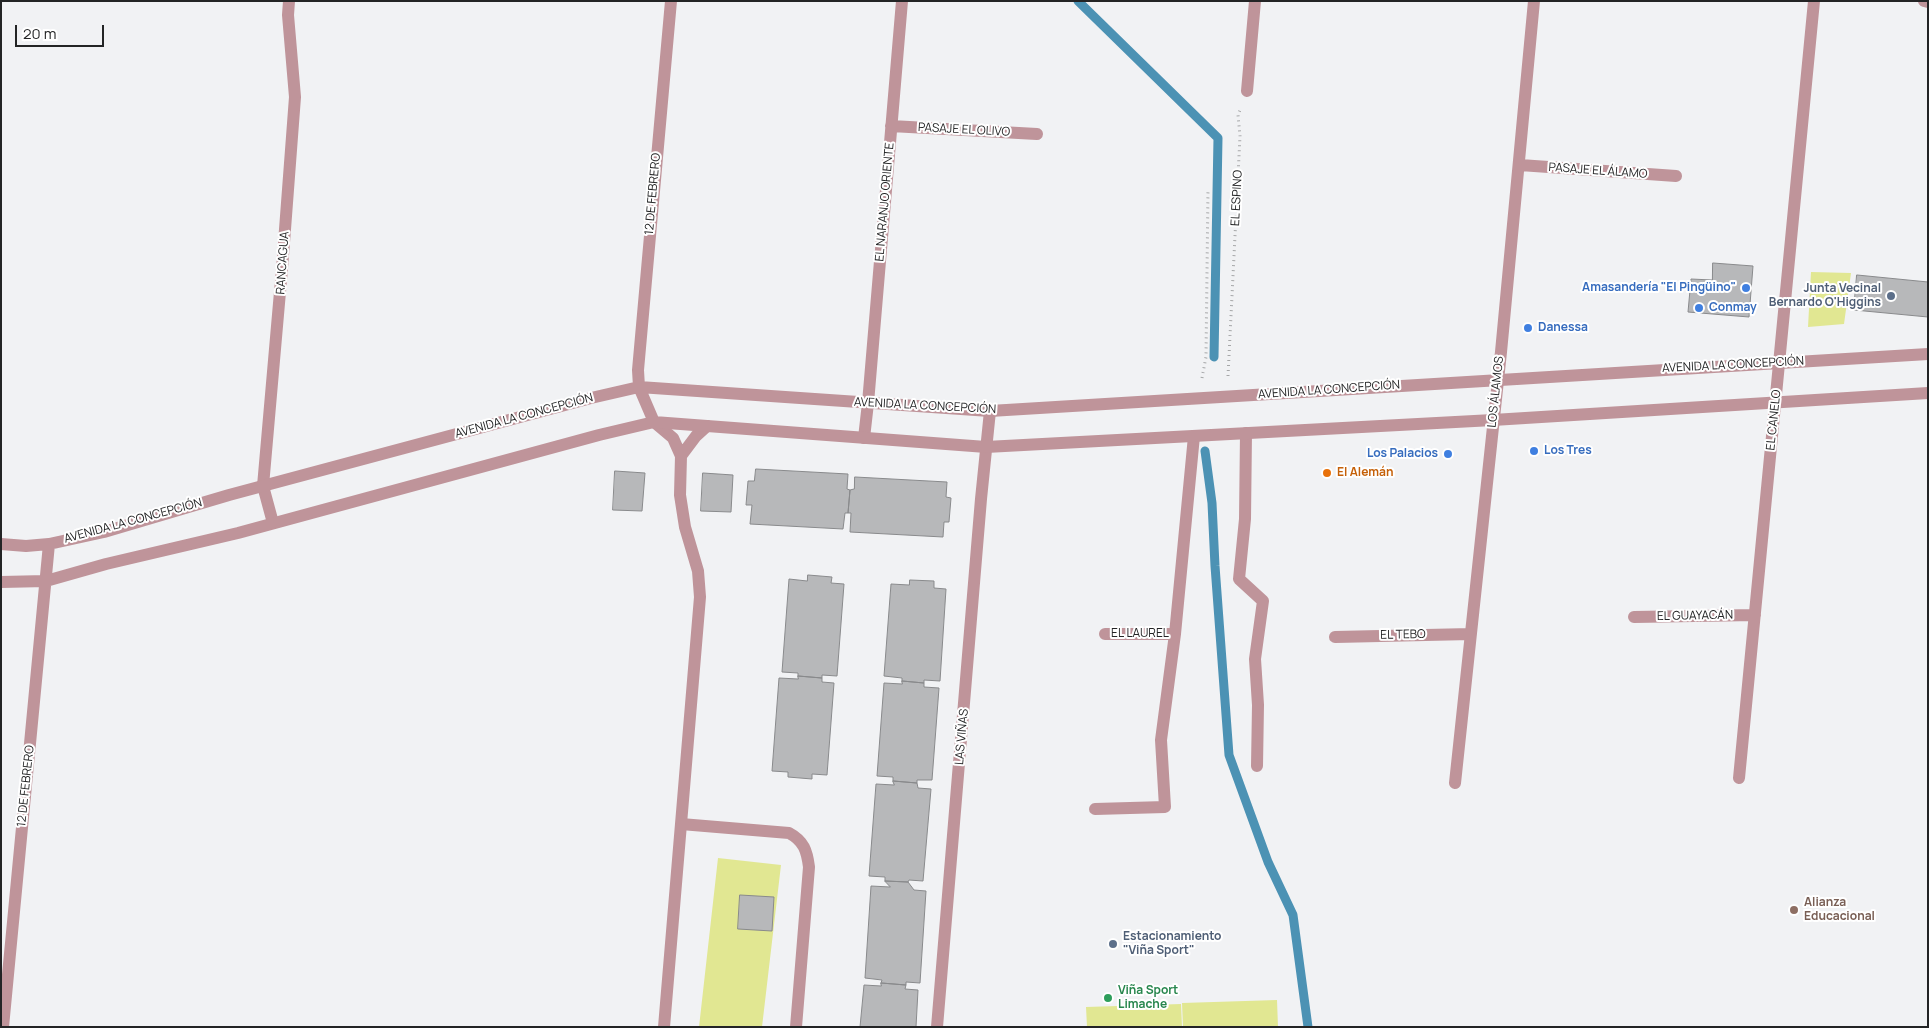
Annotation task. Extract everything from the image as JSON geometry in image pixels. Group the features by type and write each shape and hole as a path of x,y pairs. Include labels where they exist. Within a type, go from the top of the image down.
{"street":[{"name":"RANCAGUA","path":"273,523 264,486 294,96 288,15 289,1"},
{"name":"12 DE FEBRERO","path":"639,387 638,370 671,1"},
{"name":"EL NARANJO ORIENTE","path":"864,438 902,1"},
{"path":"1247,91 1255,1"},
{"name":"LOS ÁLAMOS","path":"1455,783 1520,165 1534,1"},
{"name":"EL CANELO","path":"1739,778 1814,1"},
{"path":"1924,1 1928,2"},
{"name":"PASAJE EL OLIVO","path":"891,126 1037,134"},
{"name":"PASAJE EL ÁLAMO","path":"1520,165 1676,176"},
{"name":"AVENIDA LA CONCEPCIÓN","path":"1,544 26,546 49,544 104,532 264,486 591,398 639,387 990,411 1928,354"},
{"path":"639,387 654,422 673,438 681,456 680,495 685,527 698,571 700,597 664,1027"},
{"path":"1,582 46,581 654,422 986,447 1494,420 1928,393"},
{"name":"LAS VIÑAS","path":"938,1027 990,411"},
{"path":"681,456 696,436 707,426"},
{"path":"1246,433 1245,519 1239,579 1263,601 1254,659 1258,704 1257,766"},
{"path":"1095,809 1165,807 1161,740 1175,634 1194,436"},
{"name":"12 DE FEBRERO","path":"3,1027 49,544"},
{"name":"EL GUAYACÁN","path":"1634,617 1755,615"},
{"name":"EL LAUREL","path":"1105,634 1175,634"},
{"name":"EL TEBO","path":"1335,637 1471,634"},
{"path":"681,824 789,833 799,838 804,845 810,867 796,1027"}],"path":[{"name":"EL ESPINO","path":"1227,396 1240,136 1238,115 1247,91"},
{"path":"1198,398 1206,357 1208,189"}],"green space":[{"path":"1811,272 1851,273 1844,324 1808,327"},
{"path":"718,858 781,865 762,1027 699,1027"},
{"path":"1277,1000 1278,1027 1183,1027 1182,1003"},
{"path":"1181,1004 1182,1027 1087,1027 1086,1007"}],"building":[{"path":"1713,263 1753,266 1749,317 1688,312 1691,279 1712,280"},
{"name":"Junta Vecinal Bernardo O'Higgins","path":"1857,275 1928,282 1928,317 1854,310"},
{"path":"756,469 848,474 847,489 850,490 848,513 845,513 843,529 750,524 752,505 746,505 748,481 754,481"},
{"path":"615,471 645,473 642,511 613,510"},
{"path":"703,473 733,475 731,512 701,511"},
{"path":"855,477 947,482 946,497 951,498 949,522 944,522 943,537 850,532 851,513 848,513 850,490 854,489"},
{"path":"808,575 832,577 831,583 844,584 837,676 822,675 822,678 798,676 798,673 782,672 789,579 807,581"},
{"path":"910,580 934,581 934,588 946,589 940,681 924,680 924,683 902,681 902,678 884,676 891,584 909,585"},
{"path":"798,676 822,678 822,682 834,683 827,775 812,774 812,779 788,777 788,772 772,771 779,678 798,679"},
{"path":"902,681 924,683 924,687 939,688 932,780 917,780 917,783 893,781 893,777 877,776 884,683 902,684"},
{"path":"893,781 917,783 918,788 931,789 923,881 885,881 885,877 869,876 876,784 894,785"},
{"path":"885,881 908,882 914,890 926,891 920,983 906,982 906,985 881,983 882,980 865,978 871,886 890,887"},
{"path":"740,895 774,897 772,931 738,929"},
{"path":"881,983 906,985 905,989 918,990 916,1027 860,1027 864,985 881,986"}],"waterway":[{"path":"1078,1 1218,138 1214,357"},
{"path":"1205,451 1212,503 1229,755 1268,862 1293,915 1308,1027"}],"place":[{"name":"Amasandería \"El Pingüino\"","path":"1746,288"},
{"name":"Junta Vecinal Bernardo O'Higgins","path":"1891,296"},
{"name":"Conmay","path":"1699,308"},
{"name":"Danessa","path":"1528,328"},
{"name":"Los Tres","path":"1534,451"},
{"name":"Los Palacios","path":"1448,454"},
{"name":"El Alemán","path":"1327,473"},
{"name":"Alianza Educacional","path":"1794,910"},
{"name":"Estacionamiento \"Viña Sport\"","path":"1113,944"},
{"name":"Viña Sport Limache","path":"1108,998"}]}
